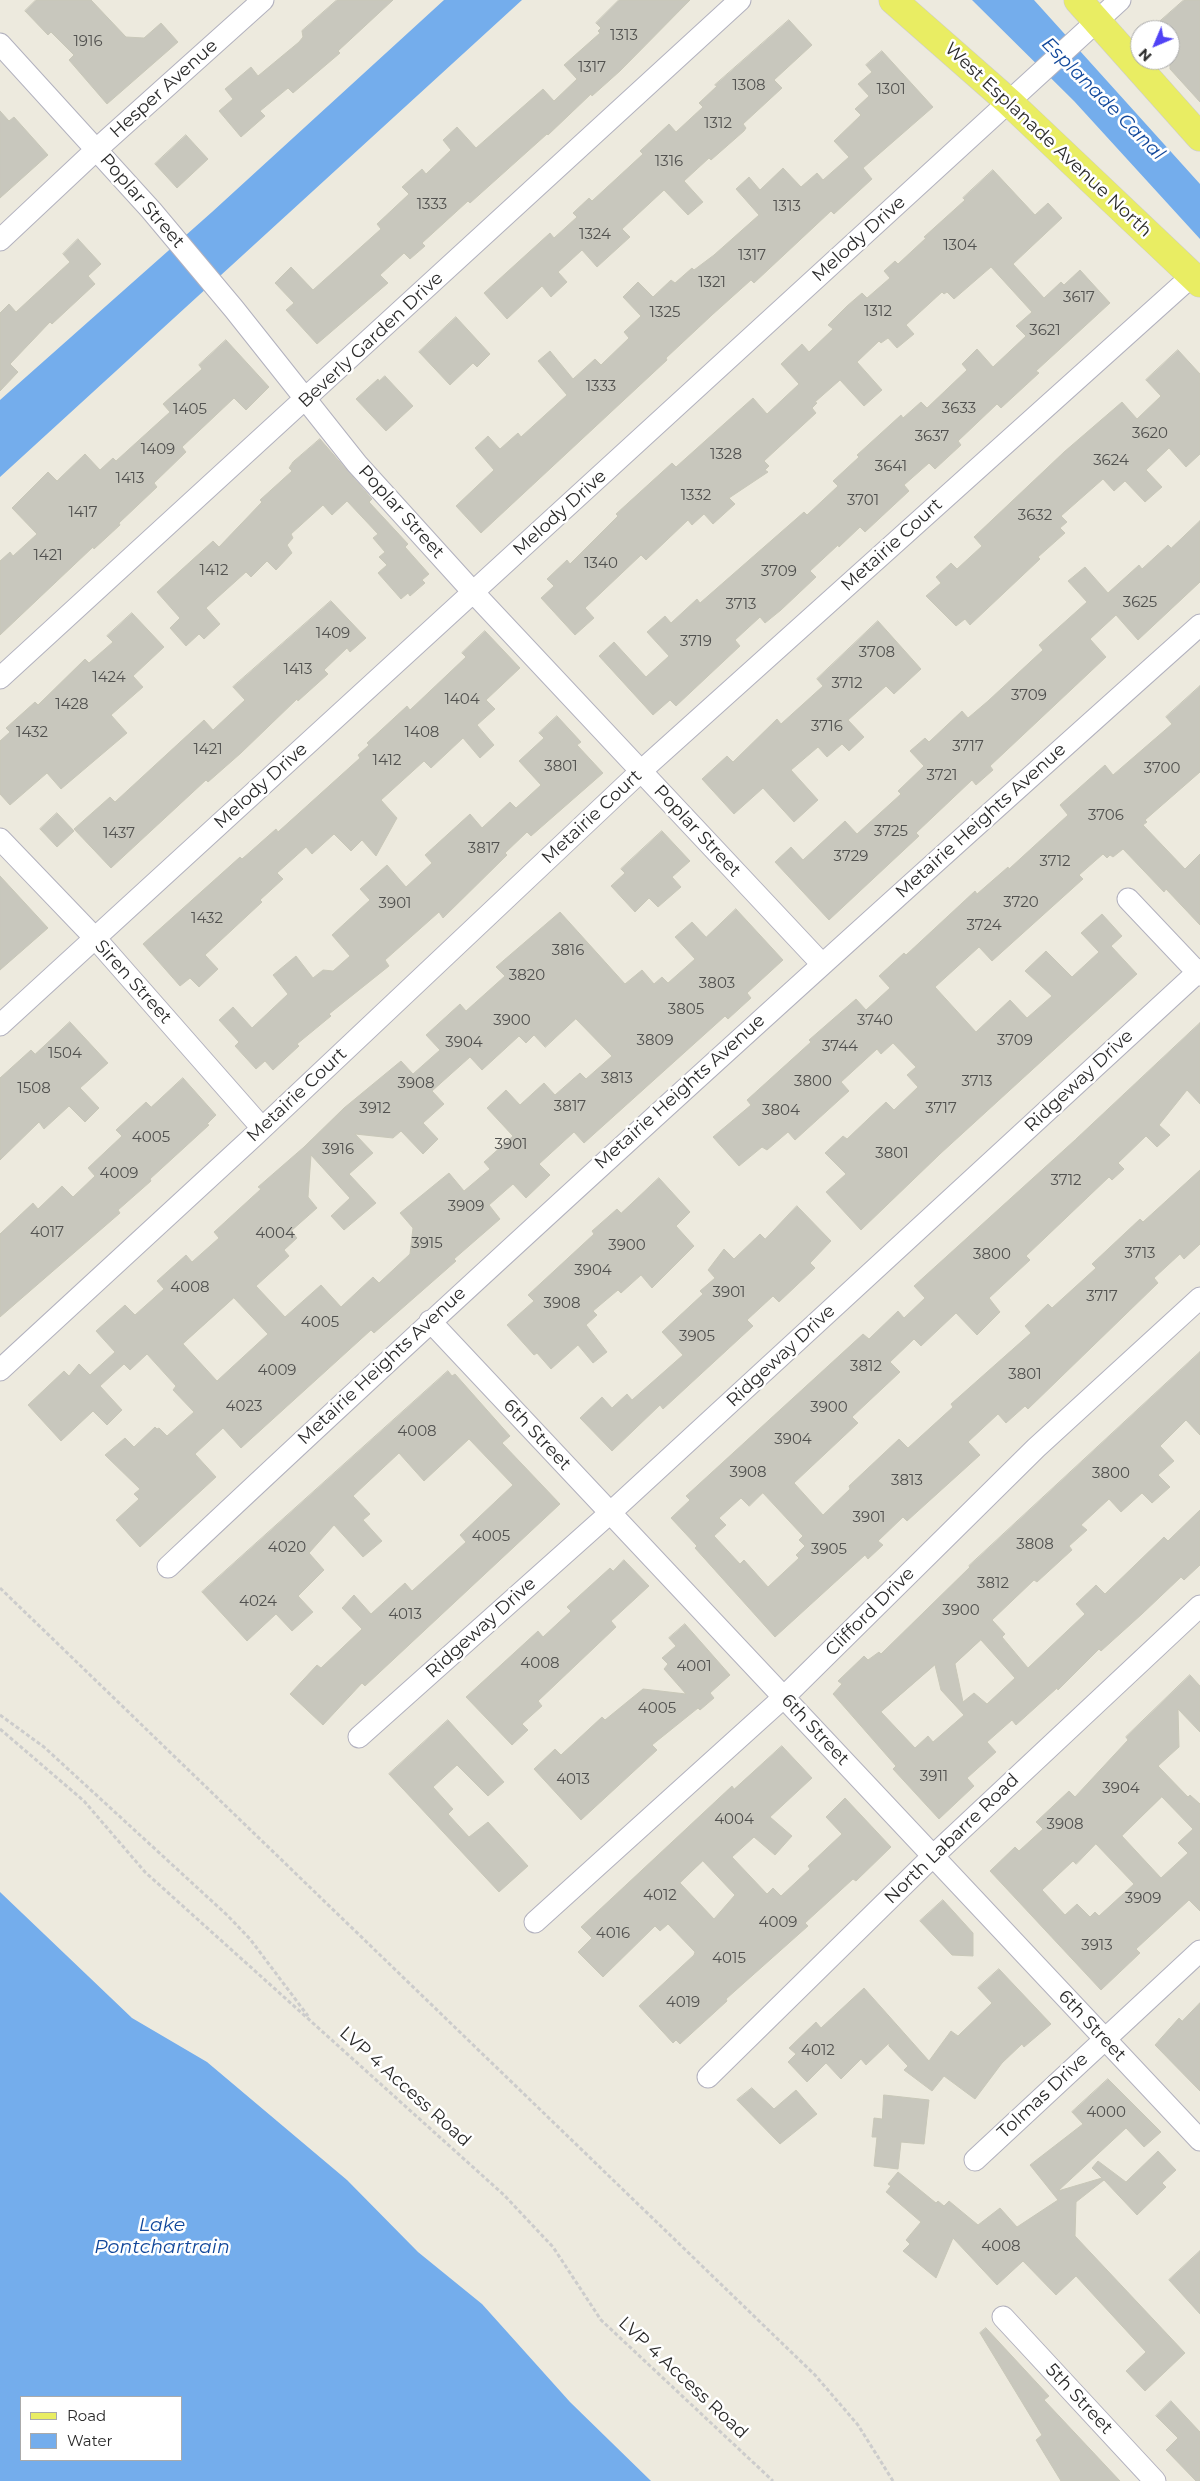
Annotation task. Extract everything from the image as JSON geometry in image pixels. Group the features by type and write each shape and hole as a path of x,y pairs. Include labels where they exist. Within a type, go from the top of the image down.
{"main road":[{"name":"West Esplanade Avenue North","path":"894,0 1009,102 1196,279"},
{"path":"1078,0 1091,26 1200,137"}],"street":[{"name":"Hesper Avenue","path":"0,240 97,149 263,0"},
{"name":"Beverly Garden Drive","path":"0,678 306,400 740,0"},
{"name":"Melody Drive","path":"0,1025 1120,0"},
{"name":"Poplar Street","path":"0,44 151,210 234,309 357,464 473,592 821,963"},
{"name":"Metairie Court","path":"0,1370 262,1128 641,771 1196,279"},
{"name":"Metairie Heights Avenue","path":"168,1567 430,1321 821,963 1200,626"},
{"name":"Siren Street","path":"0,840 95,938 262,1128"},
{"path":"1128,899 1199,973"},
{"name":"Ridgeway Drive","path":"359,1737 610,1513 1199,973"},
{"name":"Clifford Drive","path":"535,1922 784,1697 1036,1448 1200,1298"},
{"name":"6th Street","path":"430,1321 1200,2140"},
{"name":"North Labarre Road","path":"708,2077 933,1856 1200,1606"},
{"name":"Tolmas Drive","path":"975,2160 1200,1951"},
{"name":"5th Street","path":"1003,2317 1155,2481"}],"path":[{"path":"0,1588 815,2375 858,2425 893,2481"},
{"path":"0,1716 50,1752 234,1921 250,1939 312,2022"},
{"name":"LVP 4 Access Road","path":"0,1729 84,1801 145,1872 504,2195 552,2247 601,2320 773,2481"}],"water":[{"path":"444,0 522,0 0,477 0,400 212,212"},
{"name":"Esplanade Canal","path":"972,0 1034,0 1200,184 1200,239 1074,101"},
{"name":"Lake Pontchartrain","path":"0,1892 132,2018 207,2062 347,2180 418,2252 482,2304 570,2402 651,2481 0,2481"}],"building":[{"path":"36,0 91,0 126,37 144,38 161,23 178,42 107,104 69,60 74,55 51,32 48,35 25,11"},
{"path":"337,0 393,0 338,51 340,53 293,93 288,88 260,111 265,116 241,137 219,111 233,99 225,89 251,67 258,76 299,42 303,37 302,31"},
{"path":"619,0 690,0 620,71 592,96 591,94 548,135 470,203 468,201 422,243 425,246 410,259 404,253 380,275 388,283 317,344 286,310 294,303 275,283 291,267 313,290 381,229 377,224 409,194 402,187 422,169 426,174 451,150 443,140 457,127 476,148 543,89 554,101 577,79 564,65 600,33 598,31 601,28 596,23"},
{"path":"1184,0 1200,0 1200,102 1171,70 1180,70 1180,20 1161,20"},
{"path":"789,20 812,45 774,80 782,88 743,124 746,128 744,131 711,160 709,158 684,181 703,202 688,215 664,190 622,229 630,237 597,267 582,250 558,272 567,282 551,297 542,286 507,319 484,293 550,233 554,238 577,217 573,213 589,198 592,201 643,154 640,151 669,124 676,132 703,107 699,103 717,86 715,85"},
{"path":"882,51 933,107 863,168 872,179 834,214 831,211 754,283 751,280 712,315 666,358 667,360 481,533 456,506 494,470 475,448 488,436 500,449 518,433 521,437 567,395 538,361 550,351 573,379 595,359 601,365 629,338 624,332 641,316 623,297 638,282 653,297 671,280 675,283 692,268 694,270 714,255 759,215 736,189 749,177 760,190 783,168 801,187 817,173 823,180 849,157 834,141 861,115 855,109 869,96 858,84 872,72 866,65"},
{"path":"0,111 9,121 14,117 48,155 0,198"},
{"path":"186,135 208,159 177,188 155,164"},
{"path":"993,170 1035,215 1048,203 1062,218 1013,264 1044,298 1061,282 1064,285 1080,270 1110,303 1036,371 1039,373 1001,408 997,404 958,441 961,445 935,469 929,463 904,485 909,491 865,532 860,527 810,571 816,577 781,610 765,623 760,617 735,640 740,646 676,706 670,700 653,715 599,656 614,642 646,677 669,656 647,632 665,616 671,623 697,599 700,603 804,512 807,515 838,486 833,481 859,457 857,455 901,415 903,418 921,402 927,408 967,370 962,364 977,349 993,367 1026,336 1016,326 1032,312 991,267 954,299 947,292 944,294 942,292 906,325 914,334 897,348 888,338 881,343 879,341 857,362 882,390 864,406 840,380 815,402 817,403 812,408 816,413 764,461 769,466 765,470 768,472 729,498 735,504 713,524 704,514 692,525 688,520 646,560 641,555 585,608 594,618 575,635 541,598 554,586 547,579 567,560 570,564 618,516 616,514 672,463 676,467 753,398 767,414 799,384 781,364 802,344 809,352 833,329 828,325 847,306 862,293 867,298 890,278 884,271 895,261 898,264 926,238 924,237 965,200 963,198"},
{"path":"78,239 101,264 88,276 95,284 52,324 50,322 10,364 18,372 0,391 0,313 9,304 16,312 70,262 63,254"},
{"path":"456,317 490,354 477,367 473,363 450,385 419,352"},
{"path":"226,340 269,387 246,410 234,398 182,447 186,452 154,483 157,487 119,523 120,525 94,549 93,547 0,635 0,561 10,552 13,556 37,534 12,508 48,472 57,481 85,454 100,470 113,458 116,461 170,412 163,404 202,369 199,365"},
{"path":"1178,350 1200,374 1200,454 1186,467 1169,448 1146,470 1162,487 1145,502 1125,481 1114,491 1103,479 1061,516 1067,522 1060,528 1065,533 1038,557 1040,559 970,625 965,619 956,626 926,596 941,583 936,577 951,563 957,569 982,546 974,537 1064,452 1122,402 1137,419 1161,396 1146,380"},
{"path":"385,376 413,406 386,431 356,399 378,379 379,381"},
{"path":"320,439 372,499 369,502 408,544 405,547 429,574 422,580 425,583 410,596 408,593 401,599 378,573 387,565 379,557 385,552 373,538 378,534 347,501 332,515 323,505 291,534 293,538 287,545 292,553 276,570 267,561 251,577 246,572 206,608 220,624 204,639 199,634 186,646 170,628 180,618 157,592 213,541 219,547 262,502 260,500 292,471 289,468 293,462"},
{"path":"1200,521 1200,582 1138,640 1116,615 1090,639 1106,657 990,766 993,770 976,785 972,780 916,833 919,836 829,920 775,862 791,847 803,860 845,821 857,834 901,794 898,791 924,766 910,751 925,738 929,742 962,711 968,718 1043,650 1039,645 1087,602 1068,581 1085,567 1108,593 1139,565 1142,569 1168,545 1171,548"},
{"path":"331,601 366,638 350,652 347,648 324,670 328,674 298,701 297,699 208,782 206,780 111,868 74,829 110,797 115,802 204,720 213,730 245,700 233,687"},
{"path":"132,613 164,647 133,676 143,687 111,715 127,733 61,789 47,773 10,805 0,794 0,741 10,732 6,728 35,702 38,705 85,659 89,663 113,642 107,636"},
{"path":"878,621 921,669 894,694 886,686 848,720 864,737 849,751 842,744 827,757 818,747 791,770 818,800 794,822 763,788 734,814 702,779 727,756 733,762 777,719 781,724 823,686 817,679"},
{"path":"485,631 520,668 486,700 495,709 477,725 494,745 480,758 463,738 431,768 424,761 381,800 397,818 376,856 362,840 351,851 334,834 312,854 306,847 277,873 283,879 260,900 262,902 205,955 218,969 199,987 190,978 180,986 143,944 240,857 242,859 276,829 278,832 360,758 358,755 369,745 367,743 407,706 410,710 466,657 462,653"},
{"path":"1200,686 1200,772 1145,820 1147,822 1143,825 1185,869 1200,854 1200,925 1166,889 1164,892 1123,849 1113,857 1110,855 1107,858 1103,854 1079,875 1083,879 992,961 979,947 935,987 976,1032 1010,1000 1027,1018 1052,996 1025,971 1046,951 1072,977 1099,952 1081,933 1102,914 1122,936 1111,946 1137,974 940,1154 861,1230 826,1192 846,1174 825,1153 843,1136 847,1139 886,1102 894,1110 918,1087 907,1075 916,1067 893,1043 881,1054 877,1049 841,1082 849,1091 795,1140 788,1132 767,1150 762,1147 739,1166 713,1137 751,1105 747,1100 811,1042 809,1040 856,999 866,1010 890,988 879,976 904,953 906,955 975,891 977,894 1008,867 1009,869 1068,815 1060,805 1105,765 1113,775 1172,724 1166,717"},
{"path":"557,716 581,742 577,745 603,773 531,836 527,832 505,853 507,855 443,918 439,912 385,960 389,966 329,1014 331,1016 297,1044 299,1046 273,1070 265,1061 256,1069 235,1046 239,1042 219,1020 233,1007 252,1028 288,994 273,975 296,956 313,978 323,970 333,971 350,956 332,935 370,900 360,889 387,865 406,887 432,863 425,855 470,814 482,828 510,802 516,808 541,785 519,761 544,738 539,733"},
{"path":"57,813 74,831 57,847 40,829"},
{"path":"662,831 690,861 672,877 681,887 658,907 649,898 635,912 611,886 625,873 621,869"},
{"path":"0,876 48,928 0,970"},
{"path":"736,909 783,960 747,993 751,998 728,1019 725,1016 584,1143 574,1132 539,1164 550,1175 526,1198 513,1184 489,1205 500,1219 454,1259 456,1261 374,1333 371,1330 241,1448 223,1428 195,1454 216,1477 140,1547 116,1520 139,1499 134,1494 140,1489 105,1455 125,1438 134,1447 155,1427 159,1428 167,1436 194,1412 173,1390 176,1386 147,1354 130,1370 124,1364 100,1386 122,1410 107,1425 93,1411 61,1441 28,1405 64,1371 69,1376 79,1364 90,1375 115,1352 96,1331 125,1305 135,1315 164,1289 157,1281 186,1255 192,1262 219,1238 214,1232 261,1189 258,1187 304,1147 344,1108 401,1061 413,1074 440,1050 426,1035 460,1004 466,1011 505,976 496,967 560,912 625,984 642,970 654,984 662,977 668,983 695,959 675,937 692,922 706,937","holes":["576,1019 612,1056 586,1079 580,1073 555,1095 544,1083 520,1105 506,1090 487,1108 513,1136 484,1162 490,1169 464,1191 449,1173 400,1213 413,1228 410,1254 379,1283 373,1277 341,1307 321,1285 285,1317 256,1286 289,1256 284,1250 297,1238 291,1231 317,1208 308,1197 311,1155 350,1198 331,1216 344,1230 376,1203 349,1174 373,1153 355,1134 393,1138 401,1131 423,1154 438,1139 423,1123 444,1104 432,1091 470,1057 482,1070 519,1036 526,1043 534,1035 545,1047","234,1298 268,1334 217,1381 183,1344"]},
{"path":"70,1022 108,1063 80,1088 99,1108 85,1122 69,1106 44,1129 39,1122 0,1160 0,1078 31,1050 35,1054"},
{"path":"1200,1023 1200,1104 1187,1090 1159,1125 1170,1135 1157,1147 1146,1136 1118,1163 1124,1169 1112,1180 1109,1177 1026,1256 1030,1260 989,1298 1000,1312 977,1335 956,1313 921,1346 914,1339 890,1362 900,1372 852,1417 858,1423 794,1483 823,1515 850,1489 849,1486 899,1439 908,1448 953,1407 951,1404 1031,1333 1025,1326 1048,1304 1052,1308 1096,1268 1092,1264 1140,1219 1143,1222 1200,1170 1200,1244 1184,1259 1180,1254 1154,1278 1158,1283 1028,1409 1025,1406 1006,1423 998,1414 968,1442 980,1455 907,1521 903,1517 878,1541 883,1545 868,1559 865,1555 775,1637 695,1548 697,1546 671,1518 690,1500 686,1496 863,1334 869,1339 898,1311 904,1318 925,1298 914,1286 1075,1140","holes":["763,1493 803,1536 799,1540 805,1546 796,1555 799,1558 768,1587 744,1560 740,1564 714,1536 726,1525 719,1518 741,1498 749,1506"]},
{"path":"183,1078 216,1115 207,1124 209,1125 118,1210 120,1213 0,1317 0,1234 33,1203 38,1209 62,1186 73,1197 95,1176 88,1168 122,1136 116,1130 146,1102 151,1107"},
{"path":"659,1178 690,1212 676,1226 694,1246 652,1288 641,1275 621,1293 618,1290 593,1311 597,1315 586,1325 607,1352 593,1363 578,1345 551,1369 537,1353 534,1355 507,1325 534,1301 528,1295 594,1234 592,1231 617,1209 621,1213"},
{"path":"797,1206 831,1241 810,1263 815,1268 779,1302 773,1296 747,1320 753,1326 663,1409 660,1405 612,1451 580,1418 602,1397 612,1408 627,1394 632,1400 683,1355 662,1332 703,1294 700,1291 715,1278 708,1270 724,1249 734,1259 760,1234 765,1239"},
{"path":"1200,1352 1200,1435 1186,1420 1160,1446 1174,1461 1158,1475 1170,1487 1152,1503 1142,1493 1121,1512 1109,1499 1081,1525 1087,1530 1069,1546 1072,1550 1037,1582 1034,1580 992,1620 1005,1634 1002,1637 1028,1668 1085,1614 1076,1604 1096,1585 1105,1594 1164,1537 1168,1541 1200,1510 1200,1565 1184,1580 1181,1577 1101,1651 1099,1649 1058,1690 1057,1688 1016,1725 1012,1720 987,1742 996,1752 967,1778 974,1786 939,1819 893,1769 896,1766 833,1694 842,1684 838,1681 864,1656 868,1660 879,1652 881,1654 969,1566","holes":["981,1640 1015,1678 987,1704 974,1693 963,1702 955,1664","935,1665 941,1690 964,1715 933,1742 928,1736 915,1748 881,1712"]},
{"path":"448,1371 452,1376 455,1374 510,1436 502,1443 560,1504 365,1686 362,1683 323,1725 290,1694 317,1665 321,1668 362,1629 342,1608 354,1595 371,1614 405,1583 412,1591 466,1542 460,1535 513,1485 469,1439 424,1481 399,1453 353,1496 370,1514 363,1520 382,1541 363,1557 334,1525 309,1553 324,1570 298,1596 313,1612 292,1631 276,1614 247,1641 202,1592"},
{"path":"624,1560 649,1586 611,1621 616,1627 538,1701 542,1706 522,1724 528,1730 512,1745 466,1697 538,1631 543,1637 571,1611 567,1607 610,1568 613,1571"},
{"path":"685,1624 730,1675 710,1693 714,1698 700,1710 698,1708 652,1745 657,1750 581,1820 534,1769 555,1749 561,1755 602,1717 605,1720 643,1689 686,1694 664,1669 668,1664 662,1658 676,1646 669,1638"},
{"path":"1190,1675 1200,1686 1200,1732 1178,1709 1179,1747 1158,1766 1188,1797 1190,1795 1200,1804 1200,1911 1189,1900 1136,1949 1140,1953 1101,1990 990,1871 1015,1847 1019,1851 1043,1829 1036,1822 1069,1791 1075,1797 1128,1740 1126,1737","holes":["1162,1797 1193,1829 1178,1843 1188,1853 1161,1878 1122,1836","1096,1844 1134,1884 1099,1916 1095,1912 1090,1917 1077,1904 1065,1915 1042,1890 1073,1861 1076,1864"]},
{"path":"448,1720 504,1782 488,1796 457,1765 433,1787 453,1809 448,1814 469,1837 488,1822 528,1866 499,1892 389,1774"},
{"path":"782,1746 812,1778 770,1817 792,1836 775,1855 754,1837 732,1857 767,1894 773,1888 781,1896 810,1869 808,1866 842,1834 826,1817 845,1798 891,1847 856,1881 853,1879 805,1923 808,1926 726,1999 727,2001 680,2044 676,2040 673,2043 639,2006 695,1952 668,1924 660,1931 655,1926 603,1977 578,1952 592,1938 581,1927 732,1786 734,1789","holes":["703,1861 735,1895 714,1919 680,1883"]},
{"path":"943,1900 973,1933 973,1956 952,1955 920,1921"},
{"path":"999,1969 1051,2024 1024,2047 1022,2044 1002,2063 975,2099 944,2076 932,2091 904,2070 908,2066 889,2046 889,2043 866,2065 861,2059 841,2079 826,2063 807,2082 788,2062 796,2054 789,2048 816,2022 821,2028 864,1988 929,2061 951,2031 958,2036 992,2003 978,1988"},
{"path":"1200,2003 1200,2091 1155,2045 1179,2018 1182,2021"},
{"path":"1108,2079 1161,2132 1144,2147 1126,2128 1058,2191 1102,2178 1092,2168 1098,2161 1126,2182 1158,2151 1176,2170 1162,2183 1166,2187 1137,2215 1104,2180 1076,2202 1075,2236 1185,2353 1145,2391 1126,2371 1146,2352 1076,2276 1056,2295 1023,2261 997,2285 953,2238 936,2278 903,2251 910,2244 906,2240 921,2222 886,2192 891,2186 888,2184 898,2172 936,2203 938,2201 944,2206 949,2201 978,2225 1000,2208 1017,2227 1058,2200 1030,2165 1083,2124 1072,2112"},
{"path":"752,2088 774,2109 796,2090 817,2114 780,2144 737,2100"},
{"path":"884,2095 929,2100 924,2144 901,2142 898,2169 874,2166 877,2137 872,2137 874,2118 882,2119"},
{"path":"1200,2251 1200,2314 1169,2280"},
{"path":"986,2328 1049,2396 1044,2400 1120,2481 1061,2481 1036,2440 1042,2435 980,2333"},
{"path":"1171,2401 1200,2432 1200,2481 1196,2481 1166,2450 1178,2438 1156,2416"}]}
